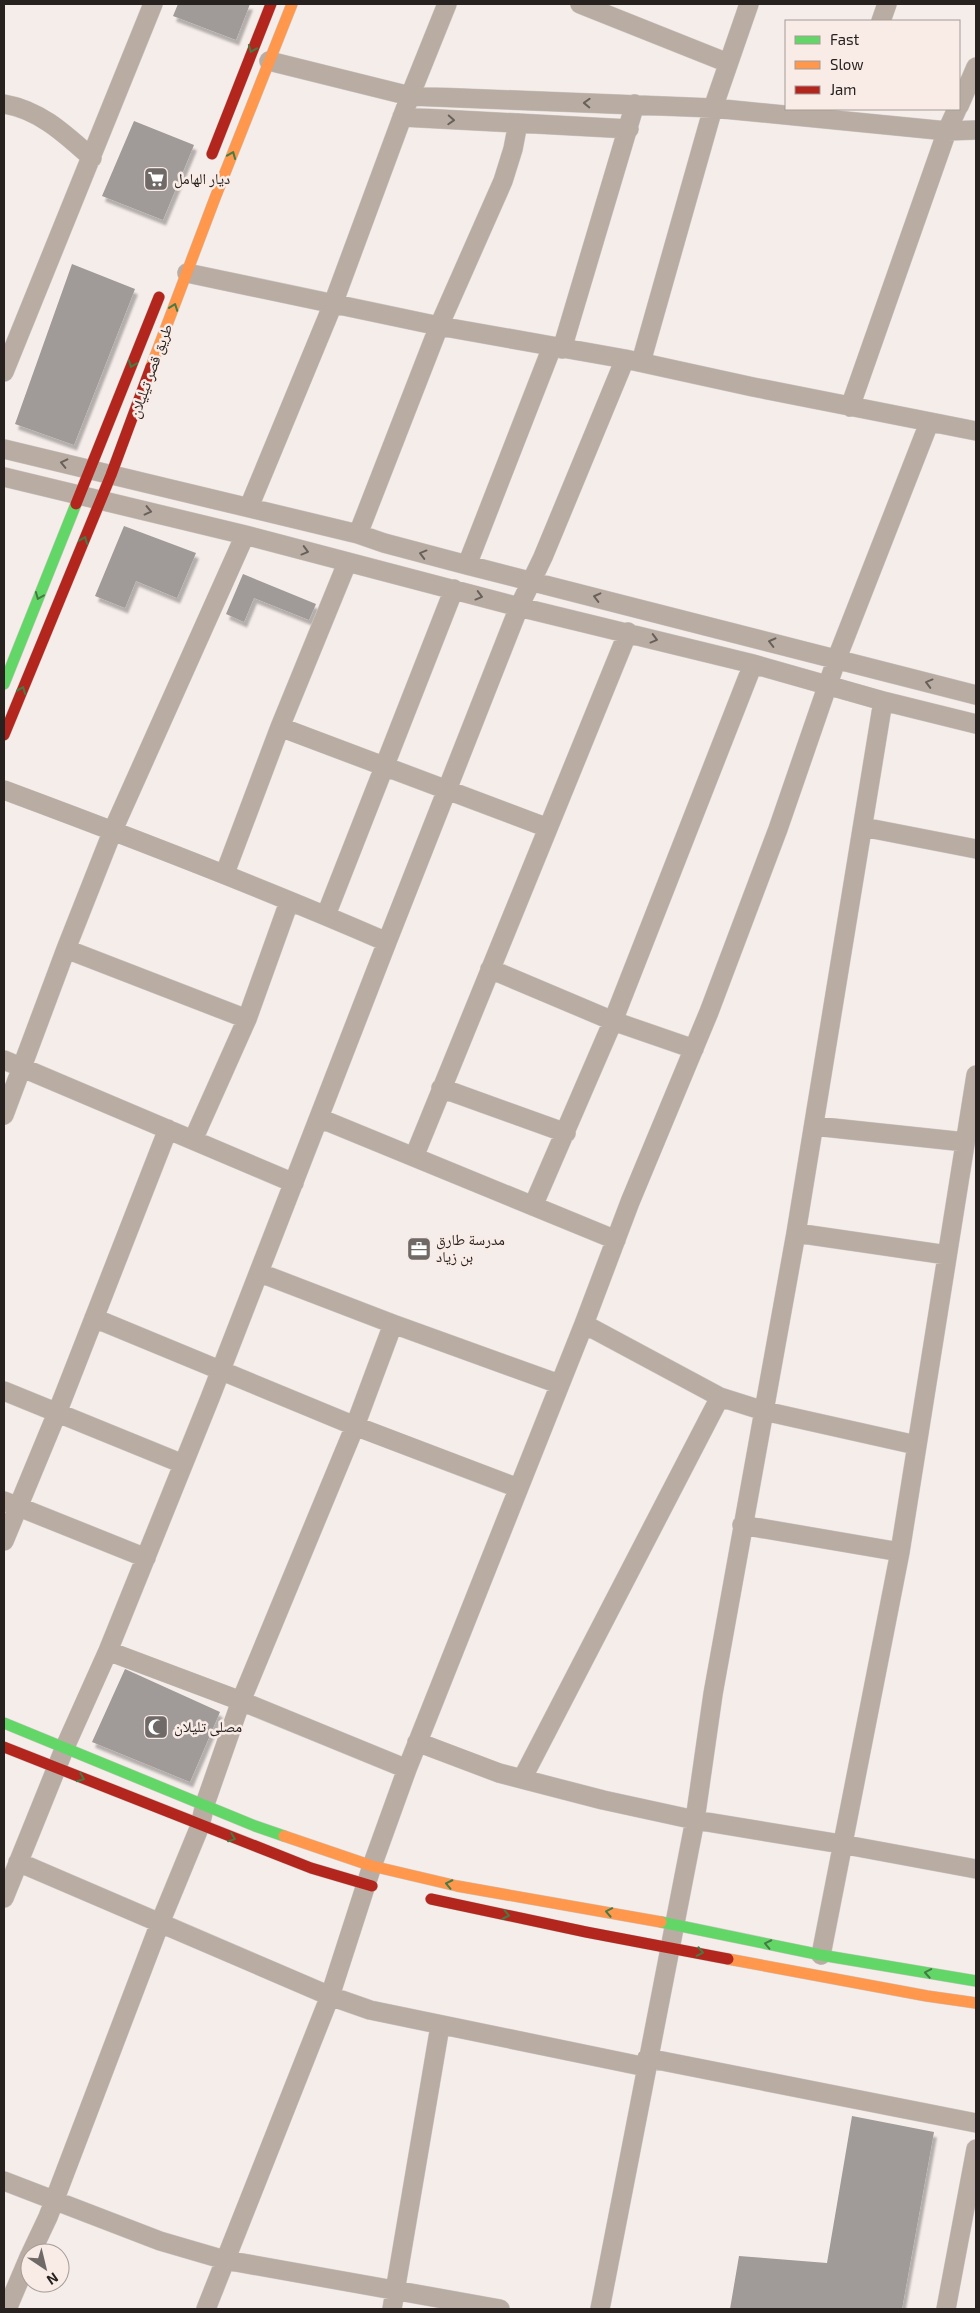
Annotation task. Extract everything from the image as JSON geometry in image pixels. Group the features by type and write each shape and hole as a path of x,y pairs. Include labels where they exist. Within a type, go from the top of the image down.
{"main road":[{"path":"209,163 271,4"},
{"name":"طريق قصر تيليلان","path":"4,735 111,475 187,273 292,4"},
{"name":"طريق قصر تيليلان","path":"4,684 164,285"},
{"path":"4,1723 205,1804 373,1880"},
{"path":"4,1747 310,1868 373,1880 457,1886 676,1925 821,1955 976,1981"},
{"path":"418,1897 586,1932 928,1996 976,2003"}],"street":[{"path":"4,372 153,4"},
{"path":"249,507 333,304 410,96 448,4"},
{"path":"580,4 728,63"},
{"path":"4,1898 65,1747 108,1651 260,1273 387,942 531,580 633,360 748,4"},
{"path":"880,20 887,4"},
{"path":"269,61 410,96 635,104 846,115 947,132 976,130"},
{"path":"960,103 976,67"},
{"path":"4,104 19,106 39,116 58,128 92,158"},
{"path":"467,565 557,348 629,129 635,104"},
{"path":"850,407 947,132 957,110"},
{"path":"402,118 629,129"},
{"path":"358,534 439,326 503,180 513,149 518,123"},
{"path":"187,273 439,326 633,360 850,407 976,431"},
{"path":"206,2309 330,1996 373,1880 407,1770 616,1240 694,1049 778,829 836,658 929,423"},
{"path":"4,450 358,534 384,543 467,565 976,695"},
{"path":"4,477 246,535 520,607 628,632 753,664 882,701 976,724"},
{"path":"4,1115 113,830 246,535"},
{"path":"225,873 280,727 347,563"},
{"path":"326,915 386,767 454,589"},
{"path":"414,1157 628,632"},
{"path":"534,1206 612,1021 753,664"},
{"path":"600,2309 646,2063 672,1947 695,1820 713,1694 796,1233 882,701"},
{"path":"280,727 548,828"},
{"path":"4,790 225,873 387,942"},
{"path":"863,827 976,849"},
{"path":"193,1140 247,1019 290,902"},
{"path":"66,949 247,1019"},
{"path":"490,969 612,1021 694,1049"},
{"path":"4,1060 294,1182"},
{"path":"821,1955 841,1844 900,1552 976,1075"},
{"path":"441,1088 566,1133"},
{"path":"319,1118 616,1240"},
{"path":"814,1126 965,1142"},
{"path":"4,1541 10,1504 57,1413 168,1130"},
{"path":"796,1233 947,1254"},
{"path":"260,1273 393,1324 559,1384"},
{"path":"94,1318 355,1426 518,1488"},
{"path":"35,2243 200,1826 205,1804 241,1701 355,1426 393,1324"},
{"path":"584,1324 720,1397 764,1411 916,1445"},
{"path":"4,1391 183,1464"},
{"path":"522,1779 720,1397"},
{"path":"10,1504 146,1558"},
{"path":"742,1525 900,1552"},
{"path":"108,1651 241,1701 407,1770"},
{"path":"418,1742 499,1773 603,1800 695,1820 841,1844 976,1870"},
{"path":"18,1862 330,1996 370,2010 440,2026 976,2123"},
{"path":"394,2300 440,2026"},
{"path":"946,2309 976,2149"},
{"path":"4,2181 160,2241 224,2260 394,2300 500,2309"},
{"path":"7,2309 20,2278"}],"building":[{"path":"178,4 250,4 236,40 173,16"},
{"path":"134,121 194,145 163,220 102,196"},
{"path":"72,264 135,289 74,445 15,424"},
{"path":"124,526 196,553 177,598 136,581 125,608 95,596"},
{"path":"243,574 316,604 309,620 254,598 244,622 226,614"},
{"name":"مصلى تليلان","path":"125,1669 220,1712 190,1782 92,1742"},
{"path":"852,2116 934,2132 902,2309 730,2309 739,2256 827,2263"}],"traffic: fast":[{"path":"4,684 76,504"},
{"path":"4,1723 255,1826 284,1836"},
{"path":"661,1922 821,1955 976,1981"}],"traffic: slow":[{"path":"151,367 215,198 292,4"},
{"path":"284,1836 372,1866 457,1886 661,1922"},
{"path":"728,1959 927,1996 976,2003"}],"traffic: jam":[{"path":"212,154 271,4"},
{"path":"76,504 159,297"},
{"path":"4,735 111,475 151,367"},
{"path":"4,1747 311,1868 372,1886"},
{"path":"431,1899 586,1932 728,1959"}],"place":[{"name":"ديار الهامل","path":"156,179"},
{"name":"مدرسة طارق بن زياد","path":"419,1249"},
{"name":"مصلى تليلان","path":"156,1727"}]}
